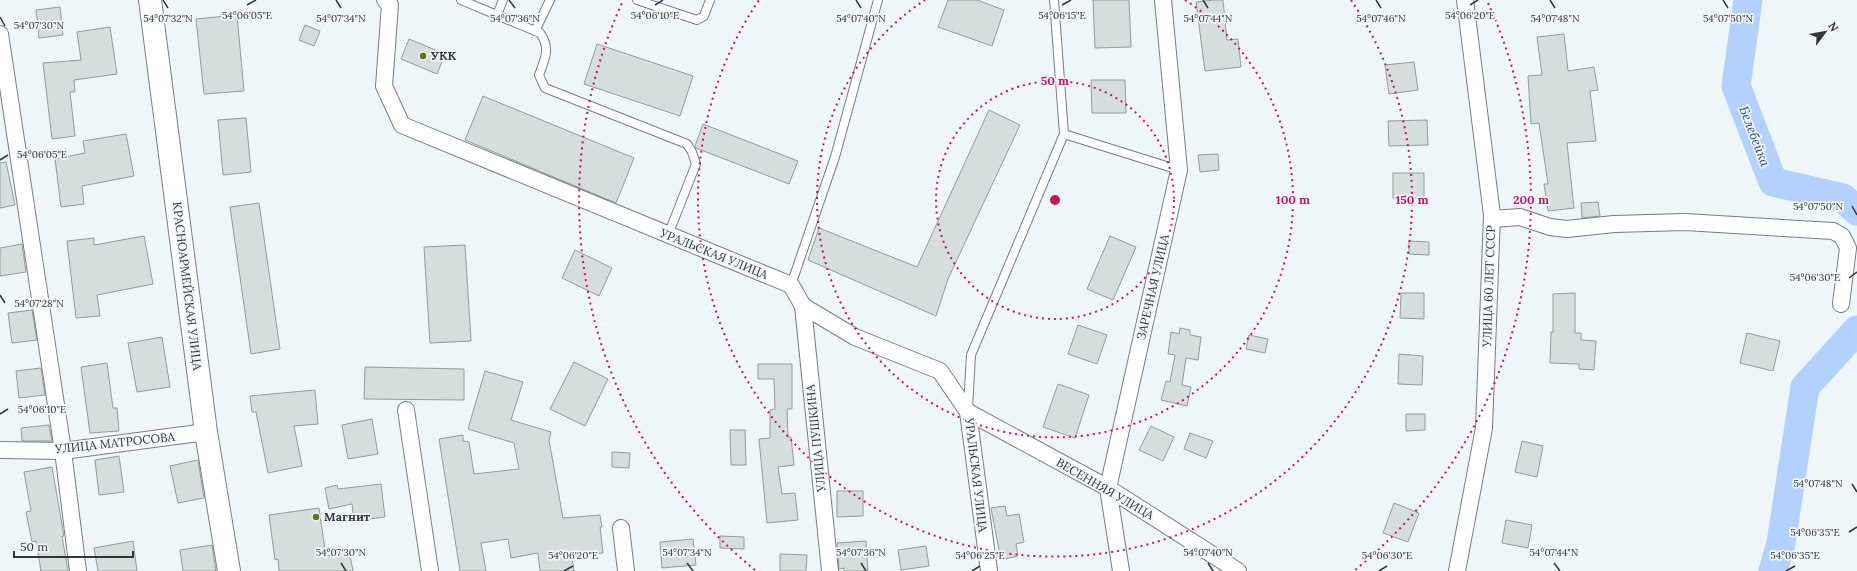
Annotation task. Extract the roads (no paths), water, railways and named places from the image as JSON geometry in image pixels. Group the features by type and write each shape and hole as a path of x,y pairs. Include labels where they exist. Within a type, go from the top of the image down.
{"main road":[{"name":"КРАСНОАРМЕЙСКАЯ УЛИЦА","path":"150,0 206,432 229,571"}],"street":[{"name":"УРАЛЬСКАЯ УЛИЦА","path":"385,0 390,5 384,86 402,125 791,285 803,306 855,337 940,371 968,412 989,571"},
{"name":"ЗАРЕЧНАЯ УЛИЦА","path":"1121,571 1108,488 1179,170 1163,0"},
{"name":"УЛИЦА 60 ЛЕТ СССР","path":"1457,571 1484,428 1492,219 1465,0"},
{"path":"0,34 63,451 78,571"},
{"path":"1492,219 1520,217 1550,227 1567,229 1614,224 1685,222 1833,231 1842,236 1848,248 1841,304"},
{"name":"УЛИЦА ПУШКИНА","path":"803,306 830,571"},
{"path":"406,410 430,571"},
{"name":"ВЕСЕННЯЯ УЛИЦА","path":"968,412 1108,488 1238,571"},
{"name":"УЛИЦА МАТРОСОВА","path":"0,450 63,451 206,432"},
{"path":"621,528 626,571"}],"lane":[{"path":"461,0 540,33 545,40 548,52 539,75 545,88 686,144 692,152 696,164 668,234"},
{"path":"497,15 503,0"},
{"path":"535,30 550,0"},
{"path":"637,0 697,20 704,16 710,0"},
{"path":"791,285 835,157 878,0"},
{"path":"968,412 971,355 1064,134 1054,0"},
{"path":"1064,134 1179,170"}],"waterway":[{"name":"Белебейка","path":"1748,0 1736,86 1773,182 1843,198 1857,211"},
{"name":"Белебейка","path":"1773,571 1781,543 1805,387 1857,330"}],"place":[{"name":"УКК","path":"423,56"},
{"name":"Магнит","path":"316,517"}]}
